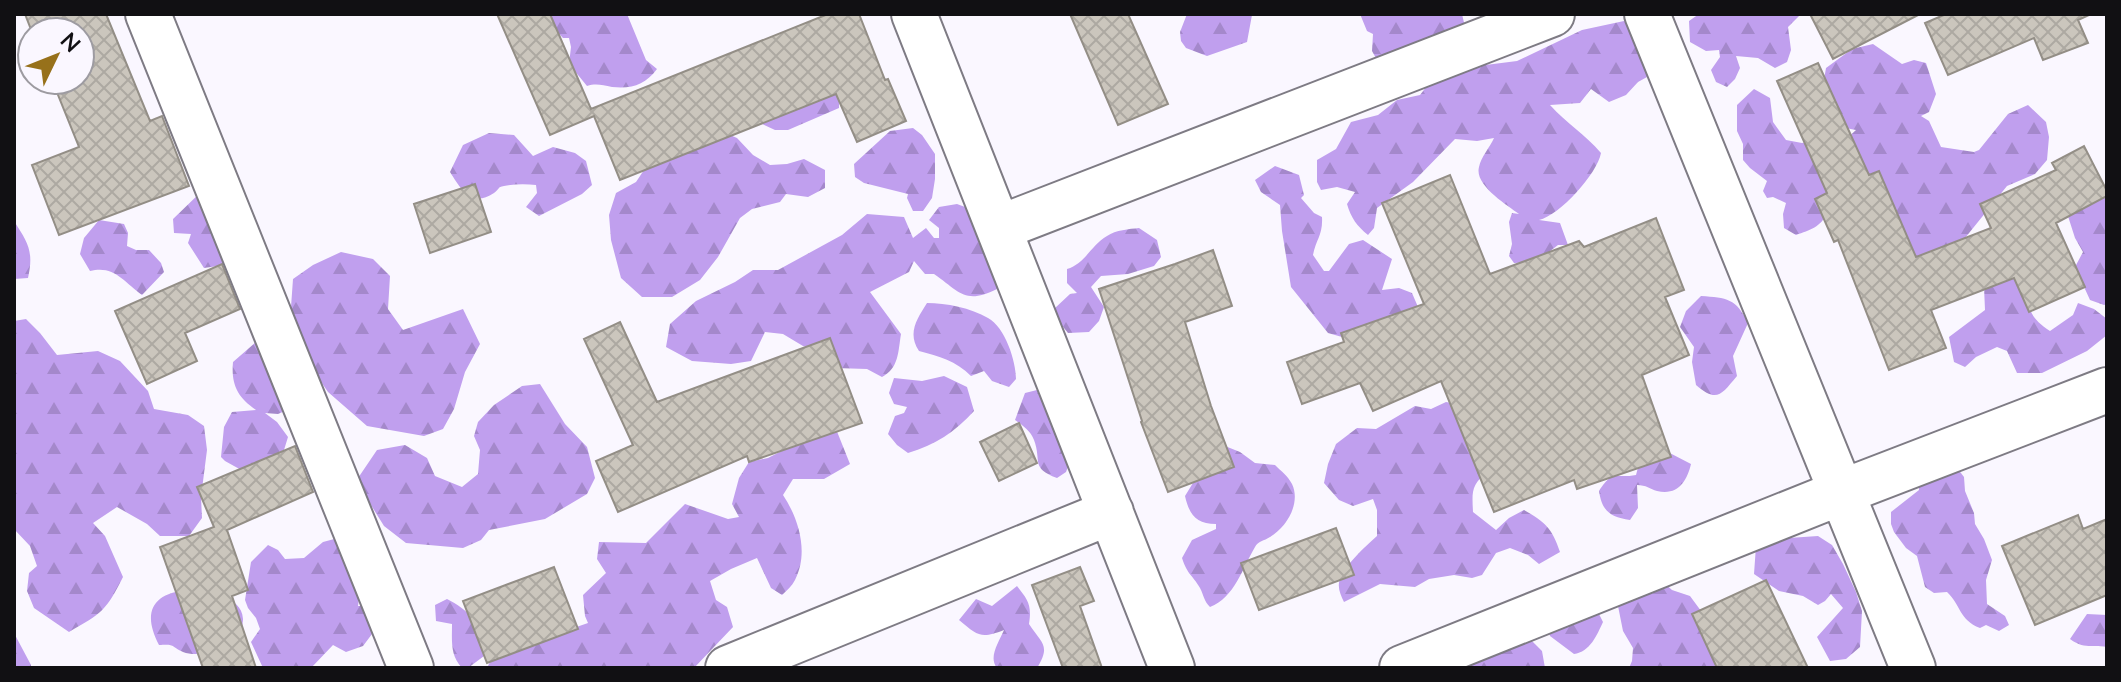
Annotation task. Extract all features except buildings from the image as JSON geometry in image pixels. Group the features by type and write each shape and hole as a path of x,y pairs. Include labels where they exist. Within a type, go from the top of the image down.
{"street":[{"path":"148,14 411,668"},
{"path":"914,14 1172,668"},
{"path":"999,228 1552,14"},
{"path":"1647,14 1913,668"},
{"path":"1402,668 2107,390"},
{"path":"728,668 1111,512"}],"green space":[{"path":"545,14 627,14 646,60 657,69 648,79 632,86 587,86 569,64 569,38 563,38 547,21"},
{"path":"1187,14 1250,14 1247,42 1207,56 1186,48 1180,32"},
{"path":"1360,14 1462,14 1465,27 1377,60 1372,51 1373,34 1367,31"},
{"path":"1699,14 1801,14 1788,27 1791,50 1787,62 1775,68 1758,58 1736,56 1740,68 1727,87 1716,82 1711,70 1720,57 1719,50 1706,51 1690,42 1689,21"},
{"path":"1624,21 1646,33 1657,62 1647,77 1626,95 1609,102 1591,89 1580,103 1550,105 1601,153 1593,172 1576,192 1548,217 1539,220 1560,223 1568,245 1558,245 1536,262 1514,263 1509,256 1512,244 1509,222 1512,213 1519,214 1486,187 1479,174 1479,167 1494,138 1477,141 1455,139 1413,182 1377,208 1374,228 1368,235 1355,221 1347,204 1355,192 1337,187 1321,190 1317,182 1317,160 1336,149 1351,122 1378,115 1397,100 1420,95 1433,78 1462,68 1517,61 1582,30"},
{"path":"1873,44 1902,64 1914,60 1926,63 1936,94 1929,112 1921,116 1929,121 1941,147 1979,150 2008,114 2028,105 2046,122 2049,137 2047,160 2035,174 2007,186 1961,243 1949,244 1892,266 1890,218 1893,202 1875,184 1827,213 1822,222 1796,235 1784,228 1786,203 1773,197 1767,198 1763,191 1767,181 1743,160 1743,144 1737,131 1737,105 1754,89 1770,98 1773,122 1786,140 1842,143 1856,130 1840,127 1820,103 1826,68 1852,49"},
{"path":"823,57 839,108 788,130 775,130 760,123"},
{"path":"913,128 935,154 932,198 923,211 913,211 908,194 864,183 855,177 854,164 890,131"},
{"path":"721,131 737,138 753,155 770,165 804,159 825,170 825,188 808,197 786,194 780,202 752,209 740,218 718,257 700,280 672,297 642,297 621,278 611,240 609,215 616,193 636,182 644,170"},
{"path":"489,133 514,135 533,156 553,147 575,153 586,161 592,185 582,194 539,216 526,207 537,193 536,185 502,186 486,197 473,197 463,190 450,172 463,145"},
{"path":"1275,166 1299,175 1304,195 1301,198 1314,213 1322,217 1313,255 1324,271 1329,271 1349,244 1363,240 1392,259 1382,290 1399,288 1412,293 1418,307 1356,341 1328,333 1291,287 1280,205 1261,192 1255,180"},
{"path":"202,191 235,258 204,268 188,243 191,234 174,233 173,219"},
{"path":"2097,194 2107,197 2107,304 2104,305 2090,300 2075,267 2083,252 2066,210"},
{"path":"957,204 980,221 1001,274 997,289 977,296 963,294 934,274 925,274 914,261 909,272 870,292 901,334 895,364 882,377 867,369 835,368 814,349 783,334 765,332 751,361 731,364 692,361 666,347 670,324 696,301 753,270 778,270 842,235 867,214 904,217 913,238 926,228 934,238 939,238 939,228 929,220 939,207"},
{"path":"99,220 124,224 128,233 127,246 149,250 161,263 164,272 142,295 112,272 90,271 80,254 84,238"},
{"path":"14,221 28,248 28,278 14,279"},
{"path":"1139,228 1157,240 1161,257 1154,266 1128,274 1101,276 1091,287 1104,307 1099,321 1089,332 1068,333 1055,317 1054,309 1070,294 1077,293 1067,283 1067,269 1079,263 1111,234"},
{"path":"341,252 373,259 390,276 388,309 403,330 463,309 480,344 465,372 454,409 443,429 424,436 367,426 328,392 287,332 293,279"},
{"path":"2003,270 2025,282 2033,315 2050,331 2073,315 2078,303 2094,309 2107,319 2107,335 2087,351 2042,373 2017,373 2007,351 1997,347 1976,357 1965,367 1954,362 1949,337 1985,310 1984,287"},
{"path":"1701,296 1730,301 1748,323 1733,356 1737,376 1723,392 1714,395 1696,385 1692,362 1694,347 1680,327 1686,311"},
{"path":"927,303 966,309 994,322 1008,345 1014,363 1016,379 1009,387 992,381 984,371 971,376 947,360 919,351 914,332"},
{"path":"26,319 57,355 98,351 120,361 148,391 154,409 188,415 204,426 207,450 201,497 202,518 189,536 160,536 147,524 117,507 93,523 105,536 123,577 102,610 69,632 34,608 27,591 29,573 37,566 30,546 14,529 14,321"},
{"path":"264,335 294,407 278,414 265,413 277,422 288,437 284,450 275,460 252,476 221,457 224,427 232,412 256,410 237,389 233,362"},
{"path":"944,376 967,387 974,411 944,437 908,453 888,434 895,416 904,413 907,407 894,404 889,393 894,378 922,381"},
{"path":"540,384 565,424 587,447 595,478 587,494 545,519 489,530 481,540 463,548 406,543 384,526 356,481 377,450 405,445 427,458 435,476 462,487 478,474 480,450 474,436 478,422 494,405 522,386"},
{"path":"1037,390 1069,464 1066,472 1057,478 1040,467 1033,437 1015,420 1025,393"},
{"path":"1446,402 1457,404 1488,472 1478,480 1474,489 1473,512 1496,530 1524,510 1547,526 1560,552 1539,564 1528,555 1510,548 1496,553 1482,575 1429,579 1415,587 1380,584 1344,602 1339,588 1341,577 1377,536 1377,510 1373,499 1353,506 1339,500 1324,483 1336,444 1357,428 1376,429 1415,406 1431,409"},
{"path":"834,424 850,464 824,479 793,479 783,495 798,525 802,548 794,582 782,595 771,588 757,558 710,581 716,600 727,607 733,627 694,668 487,668 490,662 530,643 588,623 583,595 606,573 597,559 599,542 646,543 685,504 728,519 739,517 732,504 739,478 749,462 768,458"},
{"path":"1225,446 1255,463 1275,465 1290,481 1295,499 1291,514 1282,527 1256,545 1232,589 1210,607 1182,558 1192,540 1216,529 1216,524 1194,517 1185,496 1196,478"},
{"path":"1664,450 1691,464 1680,486 1664,492 1637,485 1638,508 1630,520 1608,512 1599,491 1604,484 1611,477 1636,475 1640,460"},
{"path":"1957,468 1964,477 1975,524 1992,560 1986,580 1987,604 2005,616 2009,625 1999,631 1986,625 1980,628 1973,625 1947,592 1934,593 1925,587 1917,556 1906,548 1891,524 1891,512 1919,490 1918,469"},
{"path":"1818,536 1832,545 1856,592 1862,611 1860,647 1846,659 1830,661 1817,637 1843,608 1831,594 1818,605 1803,596 1779,591 1754,574 1756,546 1776,539"},
{"path":"338,538 362,578 358,606 362,606 370,621 372,634 363,646 346,652 333,645 311,668 263,668 251,642 260,629 245,600 251,562 268,545 278,550 285,559 304,558 323,542"},
{"path":"1652,572 1672,590 1690,596 1718,634 1723,668 1629,668 1633,648 1623,631 1615,591"},
{"path":"1017,586 1028,603 1029,624 1043,645 1043,654 1037,668 997,668 994,654 1004,630 980,634 959,620 976,599 992,606"},
{"path":"188,590 222,597 237,604 243,619 239,639 197,654 183,652 171,645 159,645 151,623 154,607 166,595"},
{"path":"447,599 469,615 483,637 484,656 468,668 462,668 455,658 452,624 436,621 435,605"},
{"path":"1596,608 1603,622 1601,627 1589,646 1574,654 1550,636 1542,612"},
{"path":"2087,614 2107,615 2107,647 2084,646 2070,639"},
{"path":"14,633 31,665 31,668 14,668"},
{"path":"1531,640 1542,651 1545,668 1408,668 1523,641"}]}
